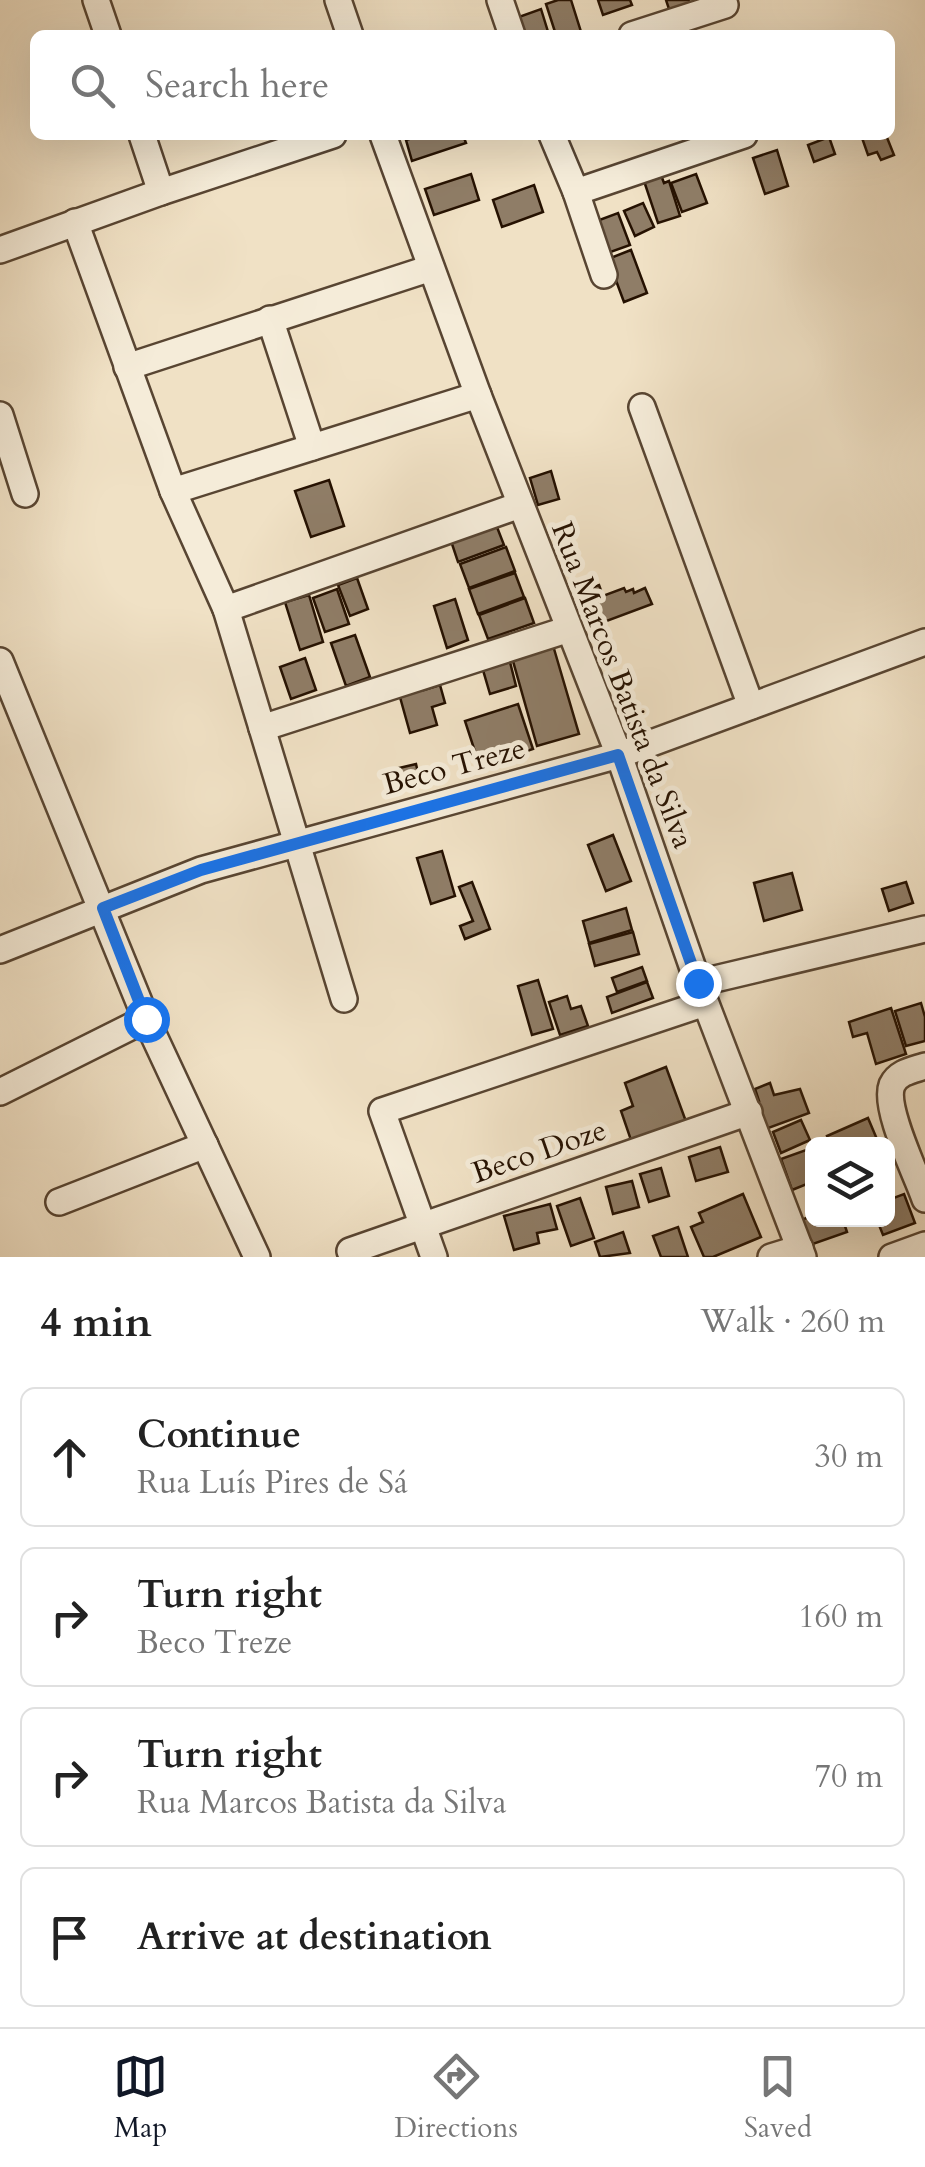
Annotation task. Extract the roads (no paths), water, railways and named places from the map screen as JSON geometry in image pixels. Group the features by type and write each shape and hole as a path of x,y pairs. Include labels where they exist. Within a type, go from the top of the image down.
{"street":[{"path":"96,0 106,30"},
{"path":"338,0 348,30"},
{"path":"500,0 510,30"},
{"path":"648,30 726,5"},
{"path":"144,140 161,192"},
{"path":"0,250 318,140"},
{"name":"Rua Marcos Batista da Silva","path":"386,140 478,395 618,755 702,993 802,1252"},
{"path":"554,140 604,275"},
{"path":"576,192 729,140"},
{"path":"75,222 173,491 226,609 344,999"},
{"path":"127,367 431,268"},
{"path":"270,320 312,447"},
{"path":"173,491 478,395"},
{"path":"642,407 751,706"},
{"path":"0,415 26,494"},
{"path":"226,609 520,505"},
{"path":"262,728 569,629"},
{"name":"Beco Treze","path":"0,950 201,870 618,755 925,642"},
{"path":"0,661 146,1019 258,1257"},
{"path":"434,1257 382,1111 702,993 925,929"},
{"path":"0,1092 146,1019"},
{"path":"915,1069 892,1086 891,1101 924,1195"},
{"name":"Beco Doze","path":"350,1251 749,1112"},
{"path":"59,1202 205,1144"},
{"path":"892,1257 925,1245"},
{"path":"771,1257 802,1252"}]}
